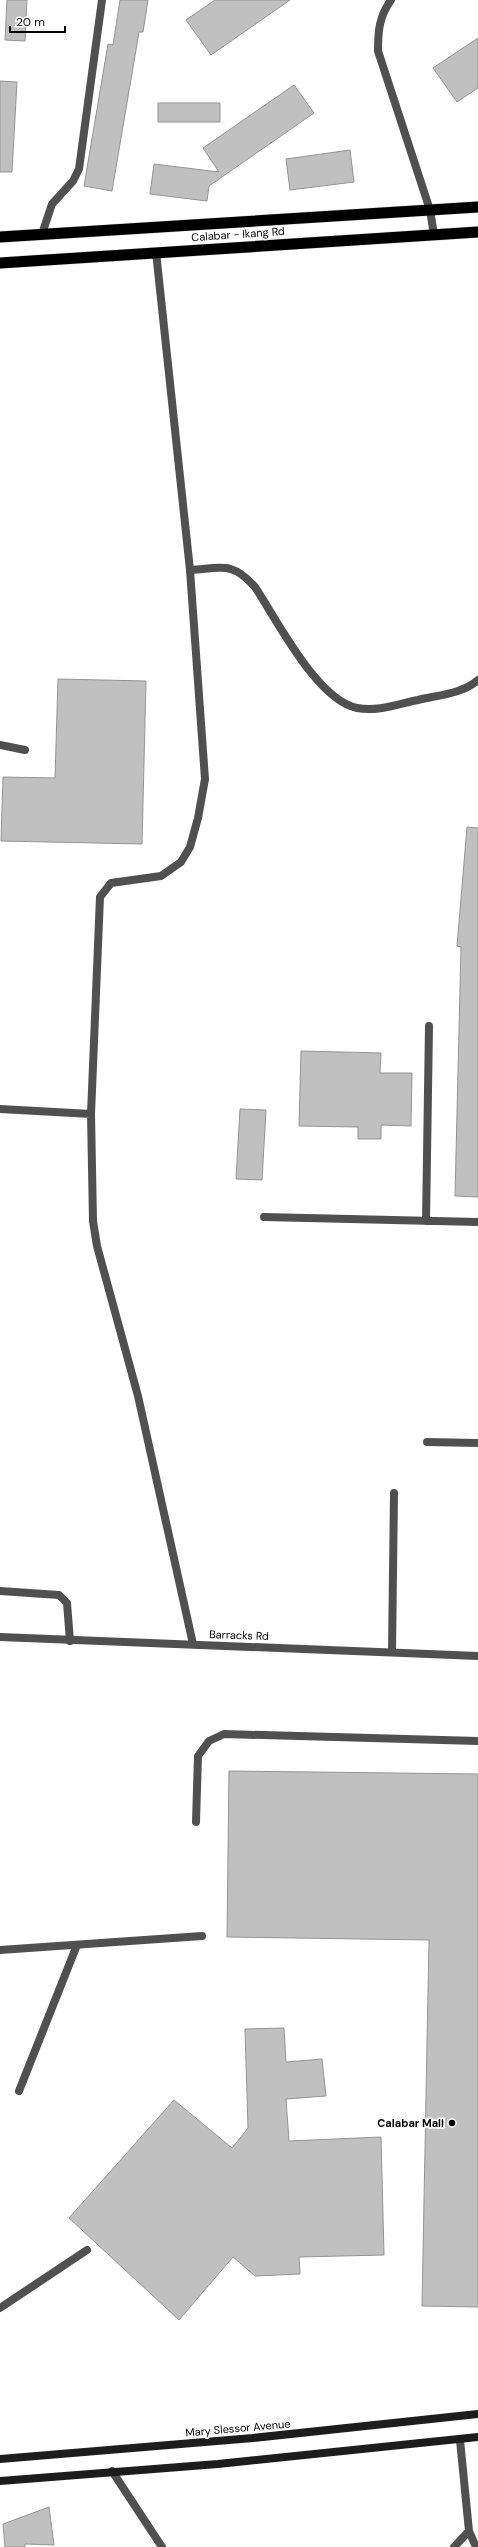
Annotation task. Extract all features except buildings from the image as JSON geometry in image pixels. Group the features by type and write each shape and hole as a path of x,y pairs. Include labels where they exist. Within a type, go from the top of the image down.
{"highway":[{"name":"Calabar - Ikang Rd","path":"0,237 478,207"},
{"name":"Calabar - Ikang Rd","path":"0,263 478,232"}],"main road":[{"name":"Mary Slessor Avenue","path":"0,2459 268,2437 478,2414"},
{"path":"0,2481 226,2463 478,2437"}],"street":[{"path":"42,234 52,204 73,181 79,169 102,0"},
{"path":"391,0 382,12 378,31 378,51 430,210 434,235"},
{"path":"156,252 190,570 204,779 203,794 190,847 181,862 160,876 111,883 100,897 91,1114 93,1230 138,1396 193,1644"},
{"path":"190,570 231,567 244,574 255,587 313,676 338,700 357,708 378,709 463,690 478,680"},
{"path":"0,746 25,750"},
{"path":"426,1221 429,1026"},
{"path":"0,1109 91,1114"},
{"path":"264,1217 478,1222"},
{"path":"427,1442 478,1443"},
{"path":"392,1652 394,1493"},
{"path":"0,1591 59,1595 67,1603 70,1641"},
{"name":"Barracks Rd","path":"0,1637 70,1641 193,1644 478,1656"},
{"path":"196,1822 198,1756 209,1741 224,1734 478,1741"},
{"path":"0,1950 202,1936"},
{"path":"19,2091 77,1945"},
{"path":"0,2308 88,2250"},
{"path":"460,2440 469,2531 476,2547"},
{"path":"112,2471 162,2547"},
{"path":"454,2547 469,2531"}],"place":[{"name":"Calabar Mall","path":"452,2123"}]}
